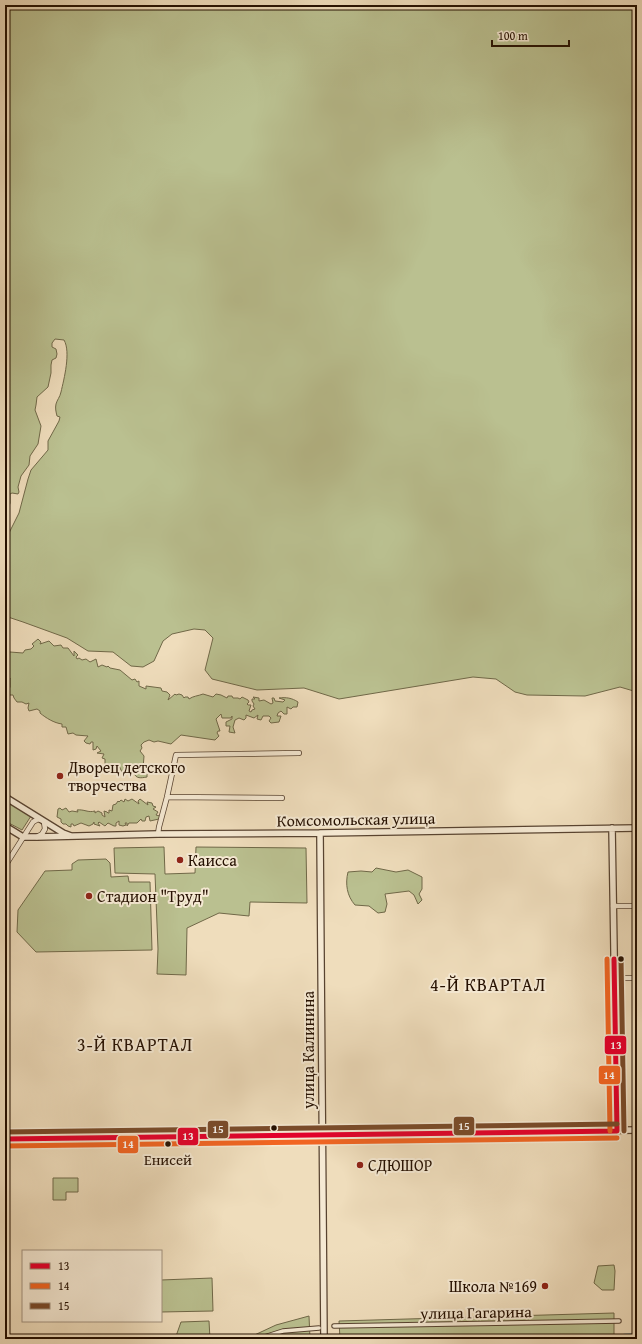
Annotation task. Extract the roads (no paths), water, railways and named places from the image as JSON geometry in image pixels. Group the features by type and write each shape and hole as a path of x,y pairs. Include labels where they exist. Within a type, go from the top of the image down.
{"street":[{"path":"158,834 176,755 299,753"},
{"name":"Комсомольская улица","path":"5,797 63,833 75,837"},
{"path":"167,797 282,798"},
{"path":"5,866 33,822 38,819 43,821 45,829 42,834 37,837"},
{"path":"5,826 23,837"},
{"path":"612,828 617,1131"},
{"name":"Комсомольская улица","path":"23,837 637,828"},
{"name":"улица Калинина","path":"320,833 324,1339"},
{"path":"613,906 637,906"},
{"path":"614,978 637,978"},
{"path":"5,1139 637,1130"},
{"name":"улица Гагарина","path":"334,1326 619,1321"},
{"path":"258,1339 283,1331 319,1328"}],"waterway":[{"path":"625,1338 637,1337"}],"place":[{"name":"Дворец детского творчества","path":"60,776"},
{"name":"Каисса","path":"180,860"},
{"name":"Стадион \"Труд\"","path":"89,896"},
{"name":"Енисей","path":"168,1144"},
{"name":"СДЮШОР","path":"360,1165"},
{"name":"Школа №169","path":"545,1286"}],"district":[{"name":"4-Й КВАРТАЛ","path":"488,984"},
{"name":"3-Й КВАРТАЛ","path":"135,1044"}]}
